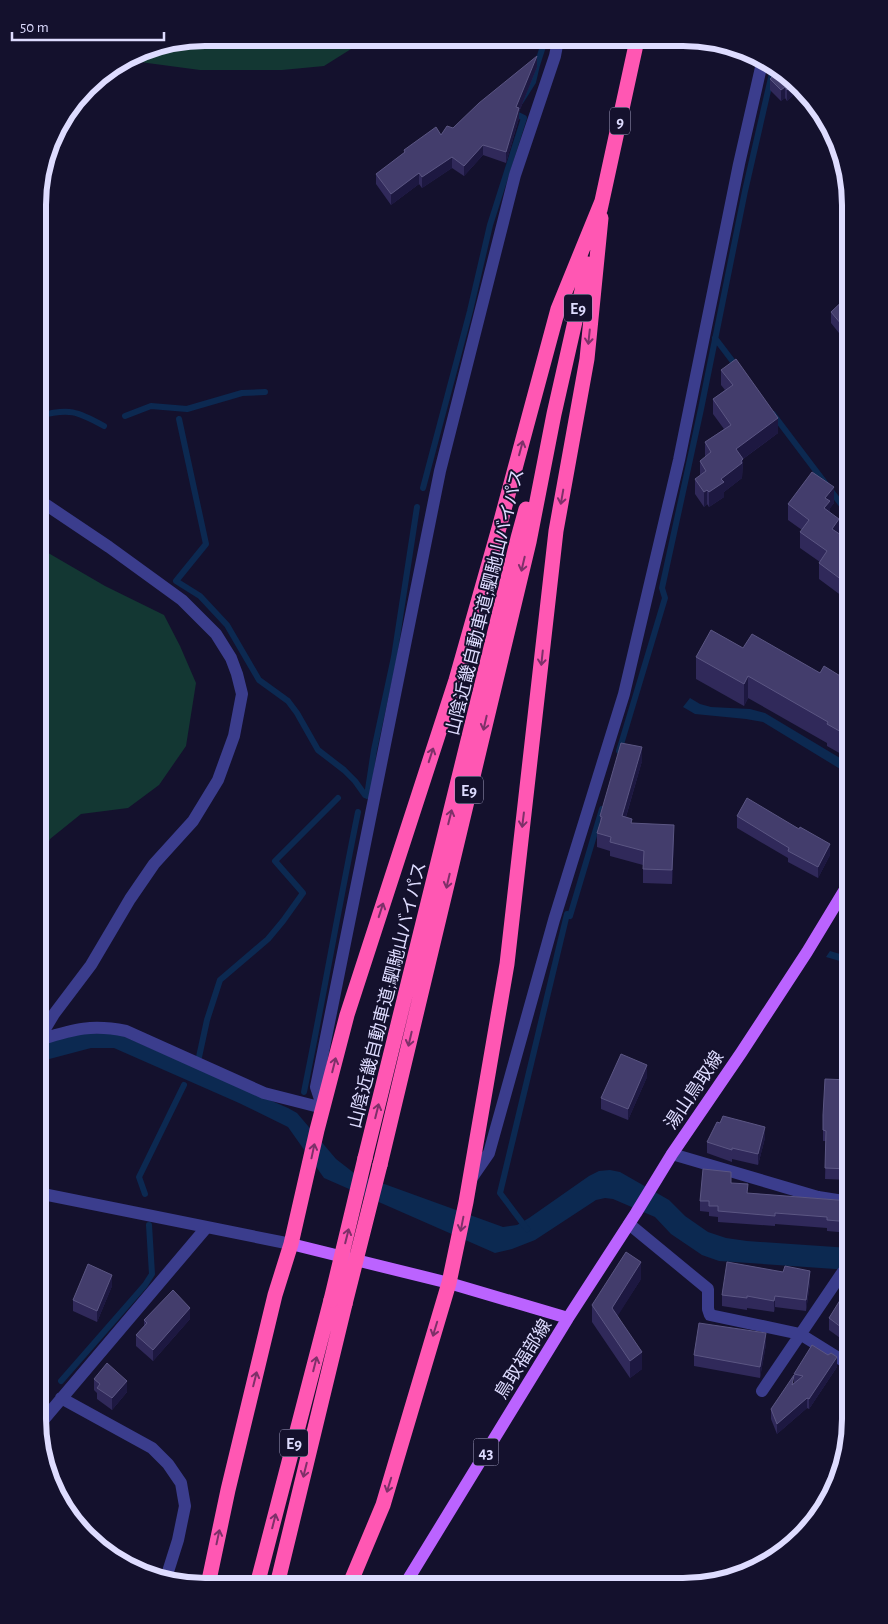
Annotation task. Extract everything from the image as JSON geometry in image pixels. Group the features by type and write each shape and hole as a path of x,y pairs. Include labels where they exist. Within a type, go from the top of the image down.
{"highway":[{"name":"9","path":"602,201 636,46"},
{"path":"209,1578 228,1490 275,1295 292,1244 317,1130 347,1015 456,680 558,309 602,201"},
{"path":"352,1578 383,1505 449,1282 470,1181 507,964 556,531 587,359 602,201"},
{"name":"山陰近畿自動車道;駟馳山バイパス","path":"259,1578 338,1302 380,1165 529,542 554,414 602,201"},
{"name":"山陰近畿自動車道;駟馳山バイパス","path":"279,1578 338,1302 365,1158 518,538 554,414"}],"main road":[{"name":"湯山鳥取線","path":"568,1318 672,1154 807,952 841,895"},
{"name":"鳥取福部線","path":"292,1244 449,1282 568,1318 409,1578"}],"street":[{"path":"323,1108 316,1087 440,471 515,175 557,46"},
{"path":"470,1181 488,1153 554,920 624,694 679,460 739,164 761,68"},
{"path":"46,505 109,547 182,600 216,634 231,658 242,694 234,736 218,780 193,821 154,864 130,899 91,965 46,1027"},
{"path":"46,1038 80,1028 109,1028 126,1031 264,1094 323,1108"},
{"path":"672,1154 818,1197 841,1201"},
{"path":"46,1195 292,1244"},
{"path":"629,1224 708,1288 708,1309 710,1315 800,1334 841,1360"},
{"path":"46,1417 206,1228"},
{"path":"762,1391 841,1274"},
{"path":"61,1398 152,1448 168,1464 181,1483 185,1506 178,1540 168,1573"}],"green space":[{"path":"195,47 355,47 324,66 282,70 200,70 137,62 174,49"},
{"path":"46,552 105,586 164,615 196,683 186,746 159,785 128,808 81,814 50,839 46,849"}],"water":[{"path":"690,698 700,704 711,707 750,709 765,713 842,759 842,770 763,722 695,714 683,707"},
{"path":"830,951 841,954 841,961 826,957"},
{"path":"85,1033 118,1034 297,1113 336,1159 354,1173 503,1227 517,1225 589,1176 599,1171 610,1170 620,1172 669,1200 685,1216 708,1232 726,1238 747,1241 841,1247 841,1269 719,1261 702,1255 671,1234 655,1217 613,1199 605,1198 596,1200 535,1240 495,1253 324,1178 288,1127 239,1103 114,1048 91,1048 46,1060 46,1041"}],"building":[{"path":"537,56 516,107 519,108 506,152 483,145 464,166 452,157 422,177 419,173 391,194 376,174 405,152 404,150 436,127 441,135 447,126 453,128 479,103"},
{"path":"774,75 790,88 787,90 785,87 781,90 770,79"},
{"path":"842,302 842,325 831,312"},
{"path":"736,359 778,418 736,449 743,459 742,463 721,479 724,482 709,492 707,490 704,492 695,479 706,471 700,461 711,452 705,442 731,425 713,399 733,385 721,370"},
{"path":"812,472 834,487 825,498 830,501 824,508 839,519 832,529 842,535 842,580 819,563 827,551 800,532 809,520 788,504"},
{"path":"711,630 743,648 752,634 820,673 824,666 842,677 842,732 827,724 828,722 748,676 744,684 696,657"},
{"path":"621,743 642,747 622,816 632,819 631,823 674,825 672,870 643,869 644,851 610,842 611,837 597,833"},
{"path":"747,798 799,829 800,827 830,844 818,867 788,851 789,848 737,816"},
{"path":"621,1054 647,1065 628,1109 601,1098"},
{"path":"825,1079 841,1080 841,1169 825,1168 826,1131 823,1130"},
{"path":"723,1116 765,1127 758,1154 732,1148 732,1150 707,1142 717,1122 720,1123"},
{"path":"703,1169 731,1172 731,1183 748,1184 747,1193 841,1200 841,1221 827,1220 827,1217 775,1213 775,1216 718,1211 718,1206 709,1206 709,1201 700,1201"},
{"path":"626,1252 641,1262 612,1308 642,1352 630,1361 592,1305"},
{"path":"727,1262 783,1272 785,1266 810,1271 806,1300 775,1296 774,1301 747,1296 747,1298 722,1295"},
{"path":"88,1264 112,1275 97,1311 73,1300"},
{"path":"173,1290 190,1308 153,1350 136,1335 147,1323 144,1320"},
{"path":"841,1298 841,1327 829,1318"},
{"path":"699,1323 766,1333 760,1367 694,1355"},
{"path":"812,1345 828,1355 831,1353 837,1357 809,1399 807,1398 777,1424 771,1409 794,1375 792,1385 803,1376 794,1374"},
{"path":"107,1363 127,1381 112,1398 97,1388 100,1384 94,1379"}],"waterway":[{"path":"521,101 533,82 543,46"},
{"path":"619,751 665,598 662,588 701,409 745,191 772,74"},
{"path":"423,488 470,311 490,225 524,118 514,113 515,111"},
{"path":"715,338 737,367"},
{"path":"125,416 151,406 187,409 242,393 265,392"},
{"path":"46,415 73,412 104,426"},
{"path":"773,414 842,505"},
{"path":"179,419 206,544 176,581 200,596 227,625 259,680 288,701 318,750 344,770 365,795"},
{"path":"367,796 374,750 394,657 417,507"},
{"path":"199,1057 207,1020 220,980 268,939 303,893 275,861 338,798"},
{"path":"527,1229 500,1193 567,914 570,916 602,809"},
{"path":"304,1092 358,812"},
{"path":"145,1194 139,1177 184,1085"},
{"path":"61,1381 145,1285 152,1274 149,1225"}]}
